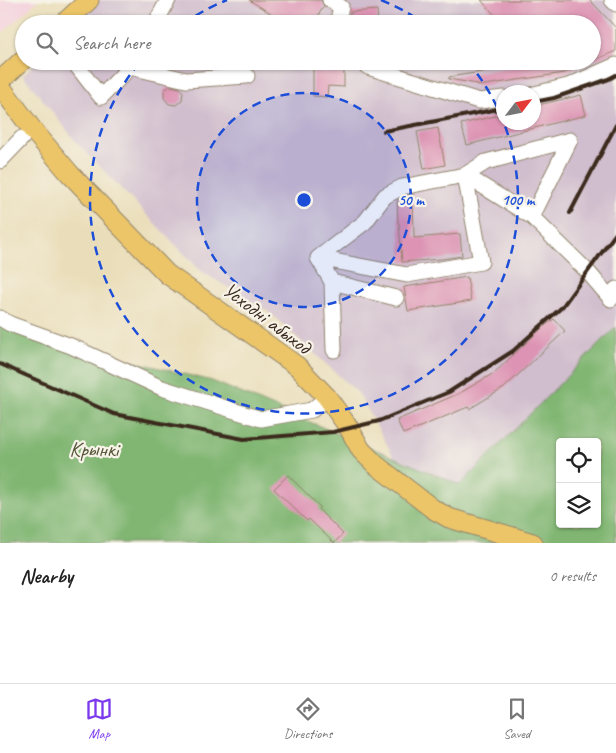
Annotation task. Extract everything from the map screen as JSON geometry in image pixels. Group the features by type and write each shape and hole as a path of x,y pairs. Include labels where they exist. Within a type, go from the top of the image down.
{"main road":[{"path":"73,15 89,0"},
{"path":"0,81 15,67"},
{"name":"Усходні абыход","path":"0,86 32,129 70,174 167,274 297,366 327,397 349,428 361,450 376,465 433,509 449,518 533,543"}],"lane":[{"path":"160,15 168,0"},
{"path":"330,0 341,7 339,15"},
{"path":"612,0 616,4"},
{"path":"541,92 568,86 616,65"},
{"path":"81,70 101,97 126,70"},
{"path":"152,70 186,80 247,76"},
{"path":"378,70 478,101 496,99"},
{"path":"0,161 22,138"},
{"path":"318,258 365,222 385,196 402,187 465,175 486,162 570,140 532,217"},
{"path":"465,175 532,217 588,272 611,299 616,288"},
{"path":"318,258 407,275 481,262 465,175"},
{"path":"318,258 332,282 334,350"},
{"path":"332,282 396,298"},
{"path":"0,318 10,324 71,346 162,388 261,419 312,410 327,397"}],"shaded area":[{"path":"0,0 38,0 22,15 15,15 15,21 0,35"},
{"path":"98,0 616,0 616,327 460,485 394,457 359,394 269,312 201,271 78,144 23,75 28,70 601,70 601,15 83,15"}],"green space":[{"name":"Крынкі","path":"0,321 71,346 212,381 460,485 616,327 616,543 0,543"}],"building":[{"path":"249,0 321,0 324,6 318,15 273,15"},
{"path":"481,0 590,0 616,28 616,51 601,57 601,15 495,15"},
{"path":"377,10 377,15 350,15 350,12"},
{"path":"313,70 344,70 344,87 328,86 327,97 313,96"},
{"path":"494,70 571,70 564,73 478,86 477,84 449,79 449,77"},
{"path":"170,86 180,88 183,92 182,100 176,105 169,104 164,98 164,90"},
{"path":"581,95 586,115 541,126 541,104"},
{"path":"496,116 496,130 526,130 467,145 461,124"},
{"path":"438,128 445,165 424,169 417,132"},
{"path":"413,194 414,238 460,234 462,256 402,262 397,200"},
{"path":"467,277 471,301 408,311 404,287"},
{"path":"554,319 565,331 504,388 469,409 468,407 403,434 397,420 460,393 494,373"},
{"path":"288,475 320,507 318,509 343,534 334,543 309,519 307,521 274,489"}],"railway":[{"path":"541,101 554,98 616,75"},
{"path":"384,131 496,110"},
{"path":"570,213 616,125"},
{"path":"0,364 114,414 244,439 333,432 379,421 449,392 513,351 562,307 616,233"}]}
